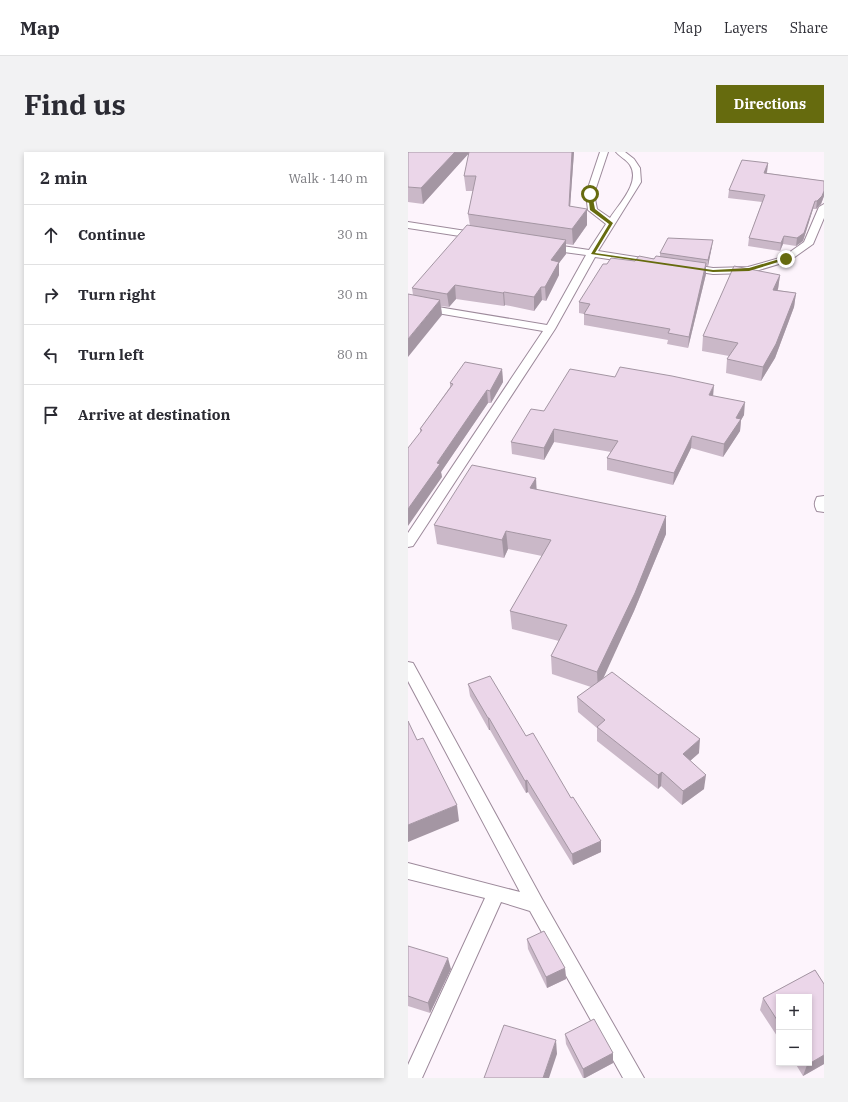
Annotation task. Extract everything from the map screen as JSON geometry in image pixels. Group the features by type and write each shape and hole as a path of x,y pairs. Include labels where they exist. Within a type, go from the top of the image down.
{"lane":[{"path":"604,152 590,194 592,210 611,223"},
{"path":"408,543 550,329 592,254 637,182 638,171 630,159 620,152"},
{"path":"538,245 713,271 749,270 786,259 808,244 824,207"},
{"path":"408,225 492,238"},
{"path":"408,305 550,329"},
{"path":"408,666 536,905 634,1078"},
{"path":"408,871 496,893 536,905"},
{"path":"412,1078 496,893"}],"building":[{"path":"408,152 455,152 421,188 408,187"},
{"path":"469,152 572,152 569,206 587,209 572,229 468,214 476,176 464,176"},
{"path":"742,160 768,163 764,173 824,181 824,191 822,196 815,201 804,233 797,238 784,236 781,243 749,238 765,195 729,190"},
{"path":"467,225 566,240 551,260 559,262 545,287 541,287 534,297 455,285 447,294 412,288"},
{"path":"668,238 713,240 708,260 660,253"},
{"path":"639,256 654,259 656,256 706,263 689,337 668,333 670,329 584,314 590,304 579,302 603,264 607,264 611,258 635,261"},
{"path":"734,266 780,275 773,290 796,293 776,344 763,367 727,359 738,343 703,336"},
{"path":"408,294 440,300 408,339"},
{"path":"465,362 502,369 490,391 487,390 437,463 440,464 408,509 408,448 453,384 450,383"},
{"path":"620,367 714,385 709,395 745,402 736,418 741,419 724,444 692,436 674,473 607,458 618,441 554,429 544,448 511,442 531,409 544,411 570,369 615,377"},
{"path":"472,465 536,478 530,488 666,516 635,593 597,672 551,656 567,625 510,611 551,540 506,531 502,540 434,525"},
{"path":"612,672 700,739 683,754 706,775 683,791 662,772 658,775 597,727 605,720 577,697"},
{"path":"490,676 526,736 533,733 571,798 573,797 601,841 572,854 527,780 525,781 468,684"},
{"path":"408,721 417,740 423,738 457,805 408,825"},
{"path":"544,931 565,968 546,977 527,939"},
{"path":"408,946 448,958 428,1003 408,996"},
{"path":"815,970 824,984 824,1055 812,1062 812,994 776,994 776,1018 763,998"},
{"path":"594,1019 613,1053 583,1069 565,1034"},
{"path":"504,1025 556,1040 543,1078 484,1078"}],"route":[{"path":"590,194 592,210 611,223 592,254 713,271 749,270 786,259"}]}
